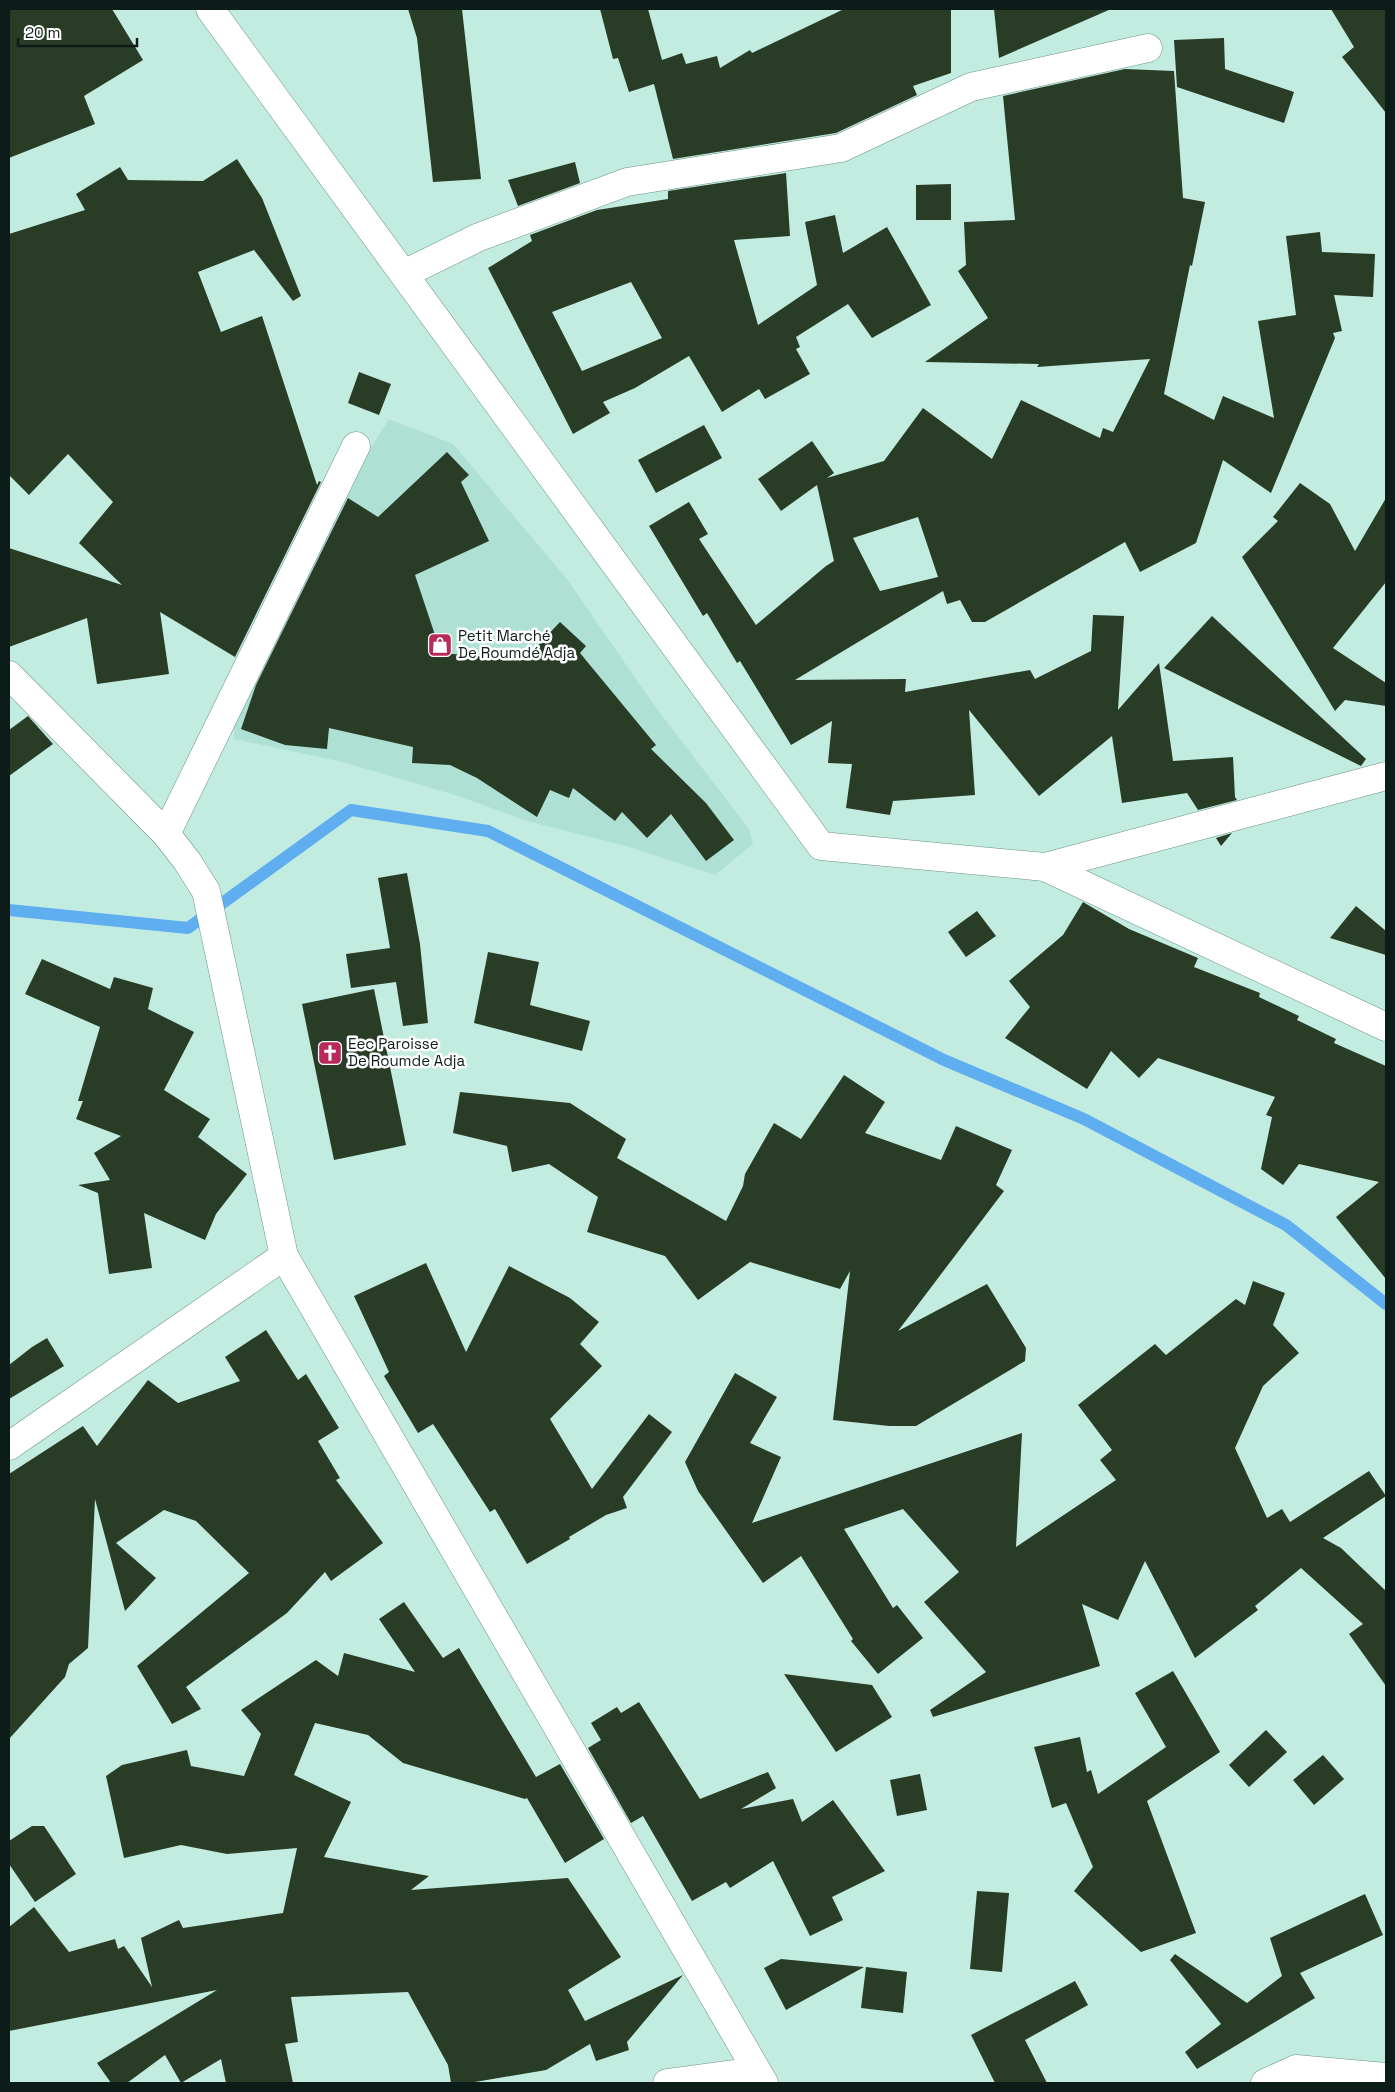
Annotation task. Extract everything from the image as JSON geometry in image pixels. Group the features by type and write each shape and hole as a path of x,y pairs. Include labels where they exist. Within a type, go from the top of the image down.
{"street":[{"path":"210,9 821,846 1045,868 1386,1027"},
{"path":"404,274 479,237 627,182 841,148 971,88 1148,48"},
{"path":"166,834 356,446"},
{"path":"9,675 166,834 187,861 206,891 284,1256 760,2077 667,2083"},
{"path":"1045,868 1386,776"},
{"path":"9,1446 284,1256"},
{"path":"1265,2083 1296,2069 1386,2077"}],"shaded area":[{"name":"Petit Marché De Roumdé Adja","path":"389,419 453,444 567,579 654,705 749,829 753,844 715,875 626,846 527,821 458,796 343,762 234,739 234,715 353,476"}],"building":[{"path":"9,9 112,9 143,60 84,96 95,124 9,158"},
{"path":"408,9 462,9 481,179 433,182 417,38"},
{"path":"600,9 648,9 662,60 682,53 686,64 717,56 720,68 750,50 752,53 844,9 951,9 951,73 913,86 917,95 836,133 673,159 654,84 629,92 618,58 613,59"},
{"path":"994,9 1111,9 999,58"},
{"path":"1331,9 1386,9 1386,113 1342,57 1354,47"},
{"path":"1224,38 1225,69 1294,92 1284,123 1177,87 1174,40"},
{"path":"1125,69 1174,71 1183,198 1205,202 1192,266 1190,265 1164,394 1214,420 1223,396 1274,418 1258,321 1296,315 1286,236 1320,232 1322,252 1375,254 1373,297 1334,295 1342,331 1333,333 1335,338 1271,493 1223,460 1196,543 1140,572 1125,542 985,622 972,622 960,600 947,604 943,591 795,680 906,679 905,692 1030,670 1035,679 1091,651 1093,615 1124,616 1118,710 1159,663 1173,761 1233,757 1235,797 1237,800 1198,810 1187,793 1122,803 1112,736 1039,796 969,710 975,795 893,801 890,815 846,808 852,764 828,763 832,721 791,745 740,661 737,663 707,613 703,616 649,526 689,502 708,534 699,539 756,625 834,561 817,485 781,511 758,479 812,441 834,473 827,478 884,461 923,408 992,459 1021,400 1100,438 1103,428 1113,432 1150,359 1037,367 1039,364 925,362 988,318 958,271 966,265 964,222 1015,220 1003,96","holes":["918,517 938,577 880,591 853,538"]},
{"path":"237,159 262,198 301,296 293,301 254,250 198,272 221,332 262,316 317,485 319,481 321,482 235,657 160,612 169,674 97,684 87,618 9,647 9,548 122,585 79,543 113,502 68,454 29,495 9,475 9,234 85,210 76,194 120,167 128,180 203,181"},
{"path":"575,162 580,183 518,206 508,180"},
{"path":"786,173 790,236 734,240 758,325 817,285 805,222 835,215 843,253 887,227 931,305 872,338 848,304 796,337 800,347 796,349 810,374 765,399 759,389 722,412 689,356 635,388 603,402 610,413 573,434 488,268 532,241 530,235 597,210 668,199 668,191","holes":["631,282 662,338 582,371 552,312"]},
{"path":"951,184 951,220 916,220 916,185"},
{"path":"359,372 391,384 379,415 348,403"},
{"path":"704,425 722,458 656,493 638,460"},
{"name":"Petit Marché De Roumdé Adja","path":"447,452 469,475 461,482 489,541 415,575 441,653 524,660 560,622 586,646 580,653 656,745 651,749 706,803 734,840 706,861 671,814 647,838 622,812 615,821 573,788 569,798 550,790 537,817 477,778 450,765 412,763 413,747 329,728 327,749 285,745 241,729 256,685 348,498 378,517"},
{"path":"1300,483 1330,504 1355,551 1386,498 1386,582 1333,648 1386,683 1386,706 1345,700 1335,711 1242,557 1278,521 1273,517"},
{"path":"1212,616 1366,759 1361,766 1164,668"},
{"path":"28,716 53,744 9,776 9,730"},
{"path":"1232,833 1221,846 1216,838"},
{"path":"407,873 420,944 428,1023 403,1026 396,982 351,988 346,954 390,948 378,878"},
{"path":"1083,902 1129,929 1198,958 1194,967 1260,993 1259,997 1299,1016 1297,1020 1336,1039 1334,1043 1386,1066 1386,1279 1336,1217 1379,1182 1299,1164 1283,1185 1261,1169 1272,1117 1266,1115 1275,1097 1158,1058 1139,1078 1111,1051 1087,1089 1005,1038 1030,1007 1009,981 1063,935"},
{"path":"1356,906 1386,931 1386,955 1330,938"},
{"path":"977,911 996,936 966,957 948,932"},
{"path":"488,952 539,962 530,1005 590,1021 582,1051 474,1023"},
{"path":"42,959 110,989 114,977 153,988 148,1009 194,1032 164,1090 210,1119 198,1137 247,1174 216,1214 205,1240 144,1213 152,1268 109,1274 98,1193 78,1185 110,1180 94,1153 121,1136 76,1119 83,1101 78,1101 100,1027 25,994"},
{"path":"374,989 406,1145 334,1160 302,1004"},
{"path":"844,1075 885,1102 865,1133 941,1160 956,1126 1012,1150 996,1185 1004,1191 898,1331 987,1284 1026,1348 1025,1361 916,1426 889,1426 833,1420 850,1271 840,1289 750,1262 698,1300 665,1256 587,1232 598,1197 549,1164 512,1172 507,1146 453,1133 460,1092 570,1103 626,1139 617,1158 726,1221 743,1186 745,1174 774,1123 801,1139"},
{"path":"426,1263 466,1352 509,1266 570,1298 599,1322 580,1344 602,1366 550,1419 592,1489 649,1414 672,1432 623,1497 627,1508 606,1515 527,1564 495,1509 490,1512 433,1424 418,1433 384,1376 389,1372 354,1296"},
{"path":"1253,1281 1285,1293 1273,1325 1299,1353 1263,1386 1235,1448 1267,1518 1282,1509 1290,1522 1369,1471 1386,1496 1323,1538 1341,1548 1386,1591 1386,1686 1349,1634 1363,1624 1301,1568 1255,1606 1258,1610 1195,1658 1145,1561 1118,1620 1082,1604 1100,1666 933,1717 930,1710 986,1672 924,1602 959,1572 903,1509 844,1529 893,1608 897,1605 923,1638 878,1674 851,1641 853,1639 801,1556 763,1583 698,1491 685,1462 735,1373 777,1397 750,1443 781,1457 752,1523 1022,1433 1016,1547 1116,1480 1100,1460 1112,1450 1078,1405 1155,1344 1166,1355 1236,1299 1245,1305"},
{"path":"266,1330 298,1380 306,1374 339,1428 318,1441 340,1478 336,1480 383,1543 331,1581 325,1572 287,1613 186,1687 201,1709 172,1724 137,1666 249,1573 196,1521 164,1510 116,1543 156,1578 125,1611 95,1499 88,1648 69,1664 65,1677 9,1739 9,1474 83,1426 97,1446 148,1380 178,1403 240,1381 225,1357"},
{"path":"47,1338 64,1366 9,1399 9,1365"},
{"path":"404,1602 443,1658 459,1648 536,1777 560,1764 604,1839 565,1863 527,1798 525,1799 403,1763 368,1735 315,1723 294,1775 351,1802 324,1857 429,1876 411,1890 568,1878 621,1957 568,1990 585,2021 683,1975 627,2042 629,2050 596,2061 590,2044 546,2070 469,2083 451,2083 448,2065 408,1992 291,1997 298,2042 285,2044 293,2083 226,2083 221,2059 181,2083 165,2055 127,2083 111,2083 97,2063 217,1990 9,2031 9,1927 34,1907 69,1952 115,1939 118,1949 124,1946 152,1987 141,1938 179,1920 183,1928 283,1913 297,1848 227,1854 181,1845 124,1858 106,1776 122,1765 187,1750 191,1766 244,1776 261,1734 241,1710 316,1660 338,1676 344,1653 415,1672 379,1619"},
{"path":"1173,1671 1220,1752 1147,1801 1196,1933 1141,1952 1074,1891 1093,1867 1066,1803 1052,1808 1034,1747 1080,1737 1087,1772 1091,1770 1098,1794 1166,1747 1135,1693"},
{"path":"784,1674 872,1685 892,1717 836,1752"},
{"path":"639,1702 700,1799 768,1772 776,1788 741,1809 793,1799 802,1822 833,1800 885,1871 832,1897 843,1920 810,1936 773,1861 730,1888 726,1882 692,1901 643,1816 631,1823 588,1748 601,1740 591,1723 617,1707 621,1713"},
{"path":"1266,1730 1287,1752 1249,1787 1229,1765"},
{"path":"1323,1755 1344,1779 1314,1805 1293,1780"},
{"path":"920,1774 927,1810 897,1816 890,1780"},
{"path":"32,1826 44,1826 76,1874 35,1902 9,1864 9,1841"},
{"path":"977,1891 1009,1893 1002,1972 970,1969"},
{"path":"1365,1894 1383,1935 1300,1973 1315,1998 1197,2069 1185,2052 1221,2024 1170,1960 1175,1954 1247,2003 1282,1976 1270,1938"},
{"path":"781,1959 864,1967 786,2010 764,1968"},
{"path":"866,1967 907,1972 903,2013 861,2008"},
{"path":"1075,1981 1088,2005 1025,2040 1047,2083 995,2083 971,2035"}],"waterway":[{"path":"9,910 188,928 351,810 488,831 944,1060 1084,1119 1286,1225 1386,1304"}],"place":[{"name":"Petit Marché De Roumdé Adja","path":"440,645"},
{"name":"Eec Paroisse De Roumde Adja","path":"330,1053"}]}
